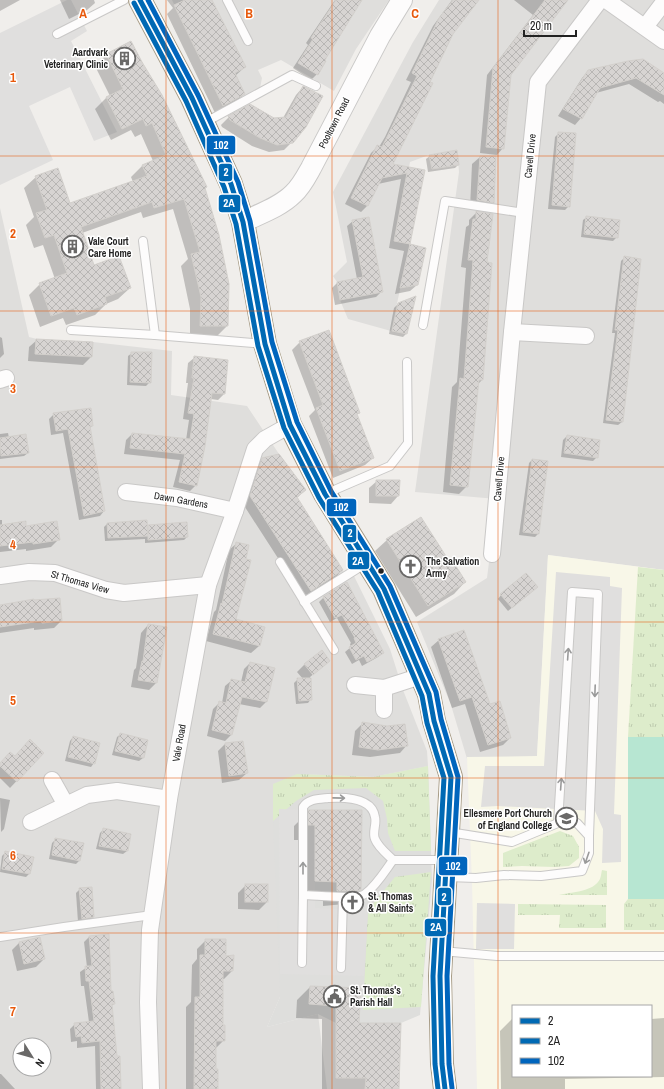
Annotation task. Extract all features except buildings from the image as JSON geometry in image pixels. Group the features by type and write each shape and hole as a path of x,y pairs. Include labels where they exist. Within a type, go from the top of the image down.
{"main road":[{"path":"140,0 188,89 231,184 243,222 265,344 290,425 325,494 384,589 429,694 434,720 451,777 440,976 442,1064 445,1089"}],"street":[{"name":"Pooltown Road","path":"243,222 286,200 302,184 380,36 402,0"},
{"name":"Cavell Drive","path":"492,554 512,332 538,82 600,0"},
{"path":"606,0 664,41"},
{"path":"644,27 664,2"},
{"path":"512,332 586,336"},
{"name":"Vale Road","path":"151,1089 148,1002 150,930 169,799 208,585 235,511 255,449 265,438 290,425"},
{"name":"Dawn Gardens","path":"126,492 177,498 235,511"},
{"name":"St Thomas View","path":"0,576 29,572 55,573 106,590 124,594 208,585"},
{"path":"355,685 384,688 422,676"},
{"path":"384,688 384,710"},
{"path":"52,780 66,805"},
{"path":"31,822 87,795 117,791 169,799"}],"lane":[{"path":"57,34 124,0"},
{"path":"227,0 248,41"},
{"path":"204,124 292,76 316,86"},
{"path":"423,325 445,201 524,213"},
{"path":"143,241 155,335"},
{"path":"71,330 265,344"},
{"path":"325,494 390,466 408,443 407,362"},
{"path":"280,562 334,650"},
{"path":"304,602 368,562"},
{"path":"302,963 303,807 306,803 315,799 339,797 361,800 369,806 376,816 374,838 382,850 393,860 446,869 476,878 504,874 542,876 582,871 589,853 598,594 572,592 558,823"},
{"path":"448,832 512,842 558,823 577,823 589,836"},
{"path":"303,895 343,897 364,895 374,886 393,860"},
{"path":"341,968 343,897"},
{"path":"0,937 152,915"},
{"path":"442,950 496,956 664,956"}],"shaded area":[{"path":"67,0 71,0 87,31 71,41 117,132 94,141 70,87 29,106 53,160 0,185 0,33"},
{"path":"172,0 389,0 356,49 334,91 281,60 258,70 262,78 259,93 246,97 224,108"},
{"path":"439,0 664,0 664,570 548,555 537,757 468,762 451,705 417,622 487,578 497,499 415,492 459,172 457,150 429,155 410,162 395,241 410,244 391,331 348,319 340,300 337,282 333,276 347,262 333,192 413,42"},
{"path":"0,208 29,337 37,339 93,342 172,351 171,395 247,406 279,454 306,490 297,497 343,570 346,578 354,576 390,649 403,690 427,751 428,766 373,777 297,774 280,997 267,1027 318,1014 327,1089 0,1089"},
{"name":"Ellesmere Port Church of England College","path":"548,555 664,570 664,1089 477,1089 472,882 467,757 537,756"},
{"path":"556,572 610,577 610,586 622,588 614,814 621,815 621,862 602,863 603,829 595,811 497,806 481,807 485,766 544,766"},
{"name":"St. Thomas & All Saints","path":"428,766 432,880 420,1015 401,1023 336,1023 318,1014 267,1027 280,997 273,821 273,784 297,774 373,777"},
{"path":"279,809 307,810 307,825 315,827 315,908 368,910 364,976 280,974"},
{"path":"477,903 515,904 514,949 476,949"}],"green space":[{"path":"638,567 664,570 664,737 628,737"},
{"path":"628,737 664,737 664,899 628,899"},
{"path":"428,766 431,851 395,851 388,833 383,801 366,788 314,790 296,801 273,821 273,784 297,774 373,777"},
{"path":"560,831 573,836 579,847 579,858 569,866 503,867 503,853"},
{"path":"602,870 607,871 607,895 559,895 590,888 599,881"},
{"path":"431,872 421,1007 363,1010 368,910 395,877"},
{"path":"628,899 664,899 664,930 624,930 624,904"},
{"path":"518,904 606,905 606,928 559,928 560,915 518,915"}],"transit line":[{"name":"2","path":"140,0 192,98 231,184 243,222 265,344 290,425 325,494 384,589 429,694 434,721 451,777 440,976 442,1064 445,1089"},
{"name":"102","path":"148,0 198,95 238,182 250,221 272,342 297,422 331,491 390,586 436,692 441,719 458,777 447,976 449,1064 452,1088"},
{"name":"2A","path":"134,3 186,101 224,187 236,224 258,346 284,428 319,498 378,592 422,696 427,723 444,778 433,976 435,1064 438,1089"}],"place":[{"name":"Aardvark Veterinary Clinic","path":"124,58"},
{"name":"Vale Court Care Home","path":"73,247"},
{"name":"The Salvation Army","path":"411,567"},
{"name":"Ellesmere Port Church of England College","path":"567,819"},
{"name":"St. Thomas & All Saints","path":"353,902"},
{"name":"St. Thomas's Parish Hall","path":"335,996"}]}
